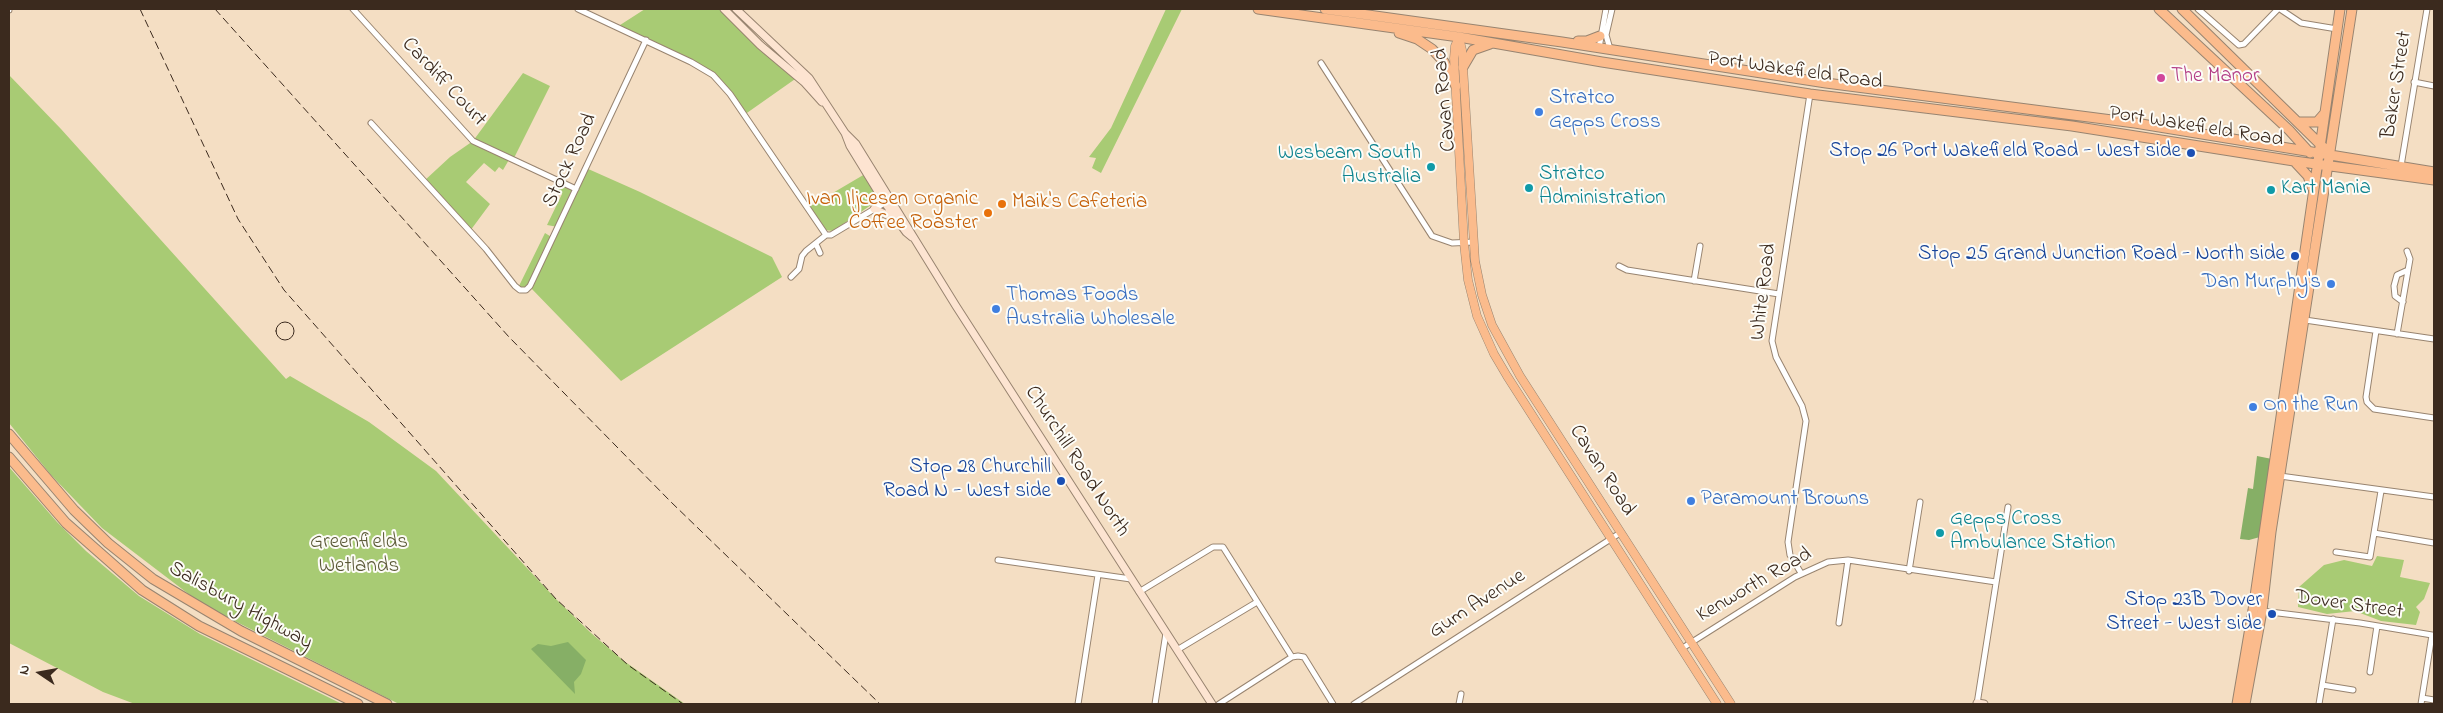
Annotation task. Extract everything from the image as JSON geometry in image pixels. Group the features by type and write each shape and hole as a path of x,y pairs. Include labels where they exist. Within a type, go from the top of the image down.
{"highway":[{"name":"Port Wakefield Road","path":"1258,9 1459,37 1810,94 2000,117 2434,180"},
{"name":"Port Wakefield Road","path":"1326,9 1423,24 1512,34 1826,83 2002,104 2184,130 2308,151 2319,148"},
{"path":"2159,9 2289,130 2317,163"},
{"path":"2182,9 2225,53 2298,122 2319,148 2330,154 2434,172"},
{"path":"2245,704 2277,476 2312,192 2340,9"},
{"path":"2277,476 2306,320 2352,9"},
{"path":"1349,21 1408,36 1425,44 1444,62 1456,86"},
{"path":"2337,29 2350,22"},
{"path":"1423,24 1449,31 1459,37 1512,34"},
{"path":"2337,29 2347,38"},
{"path":"1562,42 1585,41 1600,36"},
{"path":"1463,67 1473,50 1493,44"},
{"path":"1599,49 1603,56 1631,62 1638,67"},
{"path":"2217,62 2225,53"},
{"path":"1791,78 1806,85 1810,94 1826,83"},
{"path":"2000,117 2002,104"},
{"path":"2298,122 2317,122 2324,114"},
{"path":"2182,143 2184,130"},
{"path":"2281,146 2287,141 2289,130"},
{"path":"2294,161 2308,176 2312,192"},
{"path":"2296,318 2306,320"},
{"name":"Salisbury Highway","path":"9,434 74,510 108,543 153,579 240,631 387,704"},
{"name":"Salisbury Highway","path":"9,457 66,523 142,590 199,626 358,704"},
{"path":"2237,704 2258,610"}],"main road":[{"name":"Cavan Road","path":"1459,37 1463,67 1478,278 1492,326 1506,353 1533,396 1731,704"},
{"name":"Cavan Road","path":"1459,37 1455,48 1464,243 1468,280 1477,316 1494,354 1523,403 1717,704"},
{"path":"1523,403 1533,396"},
{"path":"1562,462 1579,468"}],"street":[{"name":"Cardiff Court","path":"353,9 473,141 576,189"},
{"path":"578,9 646,40 713,75 730,94 826,235"},
{"name":"Churchill Road North","path":"724,9 735,22 804,82 830,109"},
{"name":"Churchill Road North","path":"736,9 809,78 845,133 850,146 897,219 912,237 1212,704"},
{"path":"1599,49 1606,9"},
{"path":"1610,50 1606,35 1612,9"},
{"path":"2198,9 2239,45 2244,44 2279,9 2301,23 2337,29"},
{"name":"Baker Street","path":"2401,166 2427,9"},
{"path":"735,22 745,19"},
{"name":"Stock Road","path":"371,123 486,249 520,290 530,286 646,40"},
{"path":"1321,63 1430,233 1444,241 1474,242"},
{"path":"2414,82 2434,86"},
{"name":"White Road","path":"1801,573 1790,555 1788,542 1806,421 1802,406 1773,351 1772,341 1810,94"},
{"path":"791,277 799,269 802,256 826,235 831,235 887,201"},
{"name":"Churchill Road North","path":"887,201 910,229 912,237"},
{"path":"874,209 897,219"},
{"path":"816,244 820,253"},
{"path":"1694,281 1700,246"},
{"path":"2397,334 2410,260 2406,251"},
{"path":"1620,266 1627,270 1779,294"},
{"path":"2403,302 2395,296 2394,286 2397,275 2408,270"},
{"path":"2306,320 2434,339"},
{"path":"2376,331 2366,396 2367,402 2374,409 2434,418"},
{"path":"2277,476 2434,498"},
{"path":"2336,552 2370,557 2381,491"},
{"path":"1909,571 1920,502"},
{"path":"1979,704 2008,507"},
{"name":"Gum Avenue","path":"1354,704 1620,533"},
{"path":"2374,533 2434,542"},
{"path":"1140,592 1213,547 1223,547 1292,657"},
{"path":"998,560 1131,580"},
{"path":"1839,623 1848,560"},
{"name":"Kenworth Road","path":"1681,649 1801,573 1823,563 1848,560 1909,571 1996,582"},
{"path":"1078,704 1098,575"},
{"path":"1177,650 1257,602"},
{"name":"Dover Street","path":"2258,610 2333,619 2432,635 2422,701"},
{"path":"2319,704 2333,619"},
{"path":"2370,672 2377,626"},
{"path":"1155,704 1166,633"},
{"path":"1220,704 1292,657 1304,657 1333,704"},
{"path":"2322,685 2353,690"},
{"path":"1459,704 1461,694"},
{"path":"2422,701 2434,700"}],"green space":[{"path":"645,9 724,9 798,77 744,115 713,75 617,27"},
{"path":"1166,9 1182,9 1101,173 1092,168 1096,158 1089,157 1111,128"},
{"path":"523,73 550,86 513,160 510,158 503,170 499,167 495,172 484,163 466,182 490,204 470,231 424,181 450,157 473,141"},
{"name":"Greenfields Wetlands","path":"9,75 61,129 286,379 290,376 369,422 436,471 556,599 591,633 624,661 685,704 399,704 203,605 102,528 51,475 9,423"},
{"path":"586,168 640,192 772,257 782,277 621,381 530,287 518,288 545,233 553,238 558,227 547,225 562,194 553,190 559,181 576,189"},
{"path":"865,174 875,191 874,203 833,231 825,230 809,207"},
{"path":"2257,456 2272,459 2260,537 2249,540 2240,539 2248,488 2253,489"},
{"path":"9,467 57,522 86,551 139,596 200,634 342,704 135,704 103,692 9,643"},
{"path":"2377,556 2404,560 2400,577 2430,583 2424,599 2416,607 2420,612 2416,625 2381,621 2355,611 2327,614 2298,607 2299,587 2324,565 2344,560 2372,566"},
{"path":"568,642 586,660 581,674 574,682 575,694 531,649 538,644 551,646"}],"tram line":[{"path":"281,322 289,322 294,327 294,331 292,338 281,340 276,335 276,327 281,322"}],"railway":[{"path":"140,9 238,219 284,290 556,599 628,665 683,704"},
{"path":"215,9 509,337 671,502 880,704"}],"place":[{"name":"The Manor","path":"2161,78"},
{"name":"Stratco Gepps Cross","path":"1539,112"},
{"name":"Stop 26 Port Wakefield Road - West side","path":"2191,153"},
{"name":"Wesbeam South Australia","path":"1431,167"},
{"name":"Stratco Administration","path":"1529,188"},
{"name":"Kart Mania","path":"2271,190"},
{"name":"Maik's Cafeteria","path":"1002,204"},
{"name":"Ivan Iljcesen Organic Coffee Roaster","path":"988,213"},
{"name":"Stop 25 Grand Junction Road - North side","path":"2295,256"},
{"name":"Dan Murphy's","path":"2331,284"},
{"name":"Thomas Foods Australia Wholesale","path":"996,309"},
{"name":"On the Run","path":"2253,407"},
{"name":"Stop 28 Churchill Road N - West side","path":"1061,481"},
{"name":"Paramount Browns","path":"1691,501"},
{"name":"Gepps Cross Ambulance Station","path":"1940,533"},
{"name":"Stop 23B Dover Street - West side","path":"2272,614"}]}
